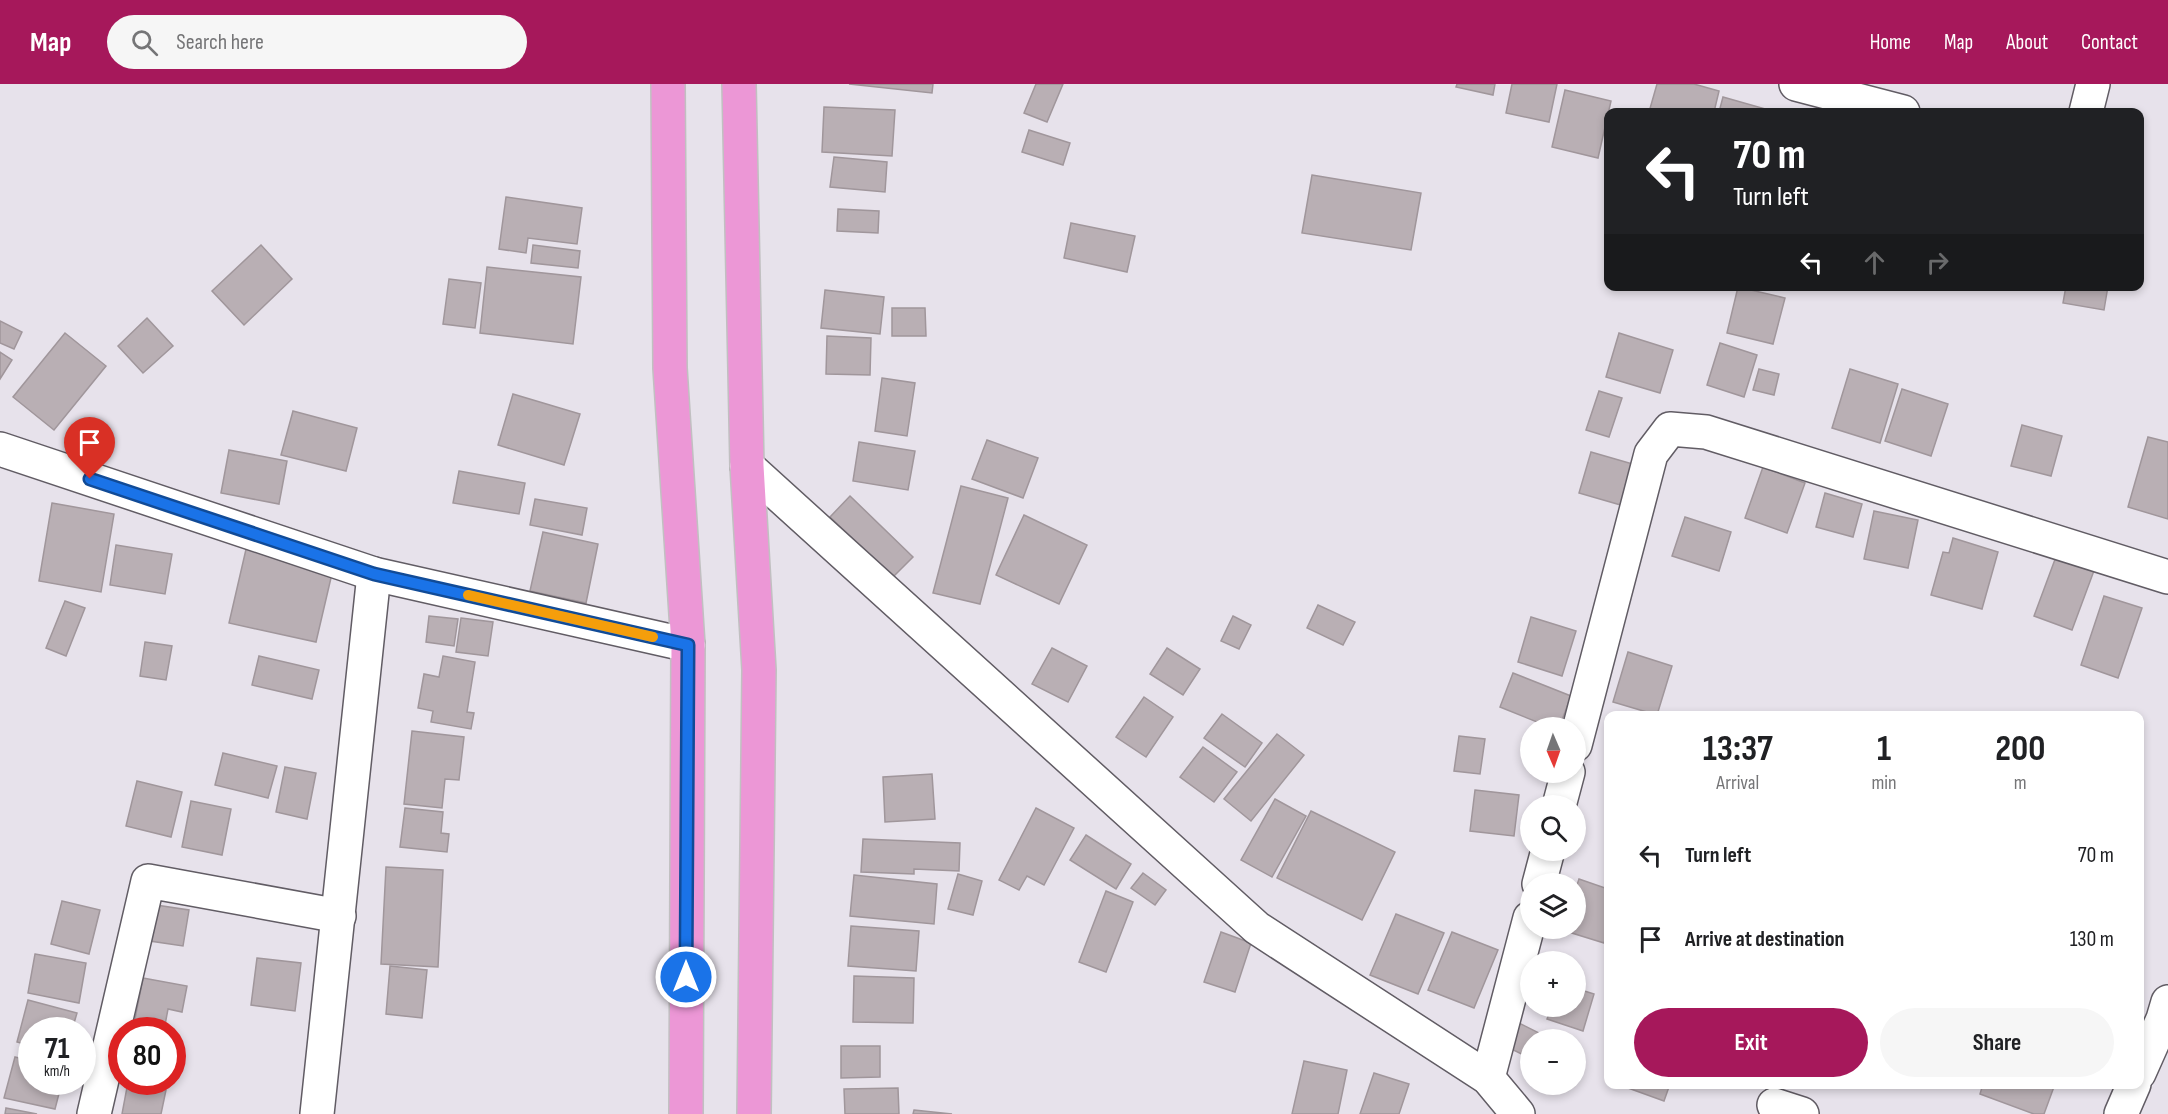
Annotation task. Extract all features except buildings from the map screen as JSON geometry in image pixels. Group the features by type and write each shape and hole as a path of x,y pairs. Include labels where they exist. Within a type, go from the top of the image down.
{"highway":[{"path":"668,84 670,368 688,645 686,1114"},
{"path":"739,84 747,466 759,670 754,1114"}],"street":[{"path":"1796,84 1888,108"},
{"path":"2087,108 2093,84"},
{"path":"1582,717 1651,454 1671,429 1706,432 2168,577"},
{"path":"0,449 374,574 688,645"},
{"path":"747,466 1257,928 1488,1078 1518,1114"},
{"path":"316,1114 374,574"},
{"path":"94,1114 148,881 339,916"},
{"path":"1488,1078 1524,939"},
{"path":"2144,1062 2168,1002"},
{"path":"2121,1114 2132,1089"}],"slow traffic":[{"path":"468,595 653,637"}],"route":[{"path":"90,479 374,574 688,645 686,977"}]}
